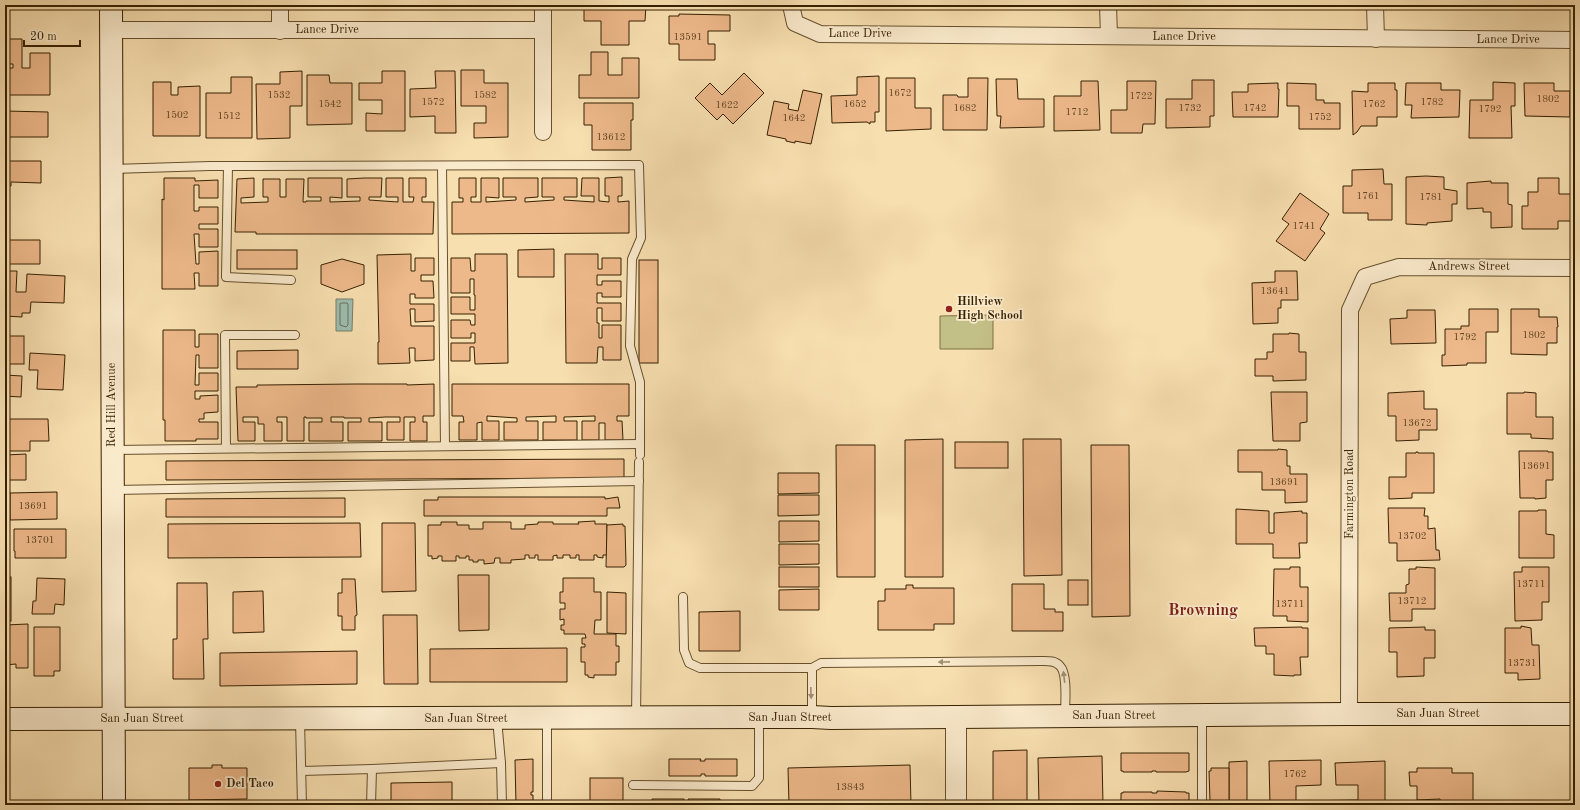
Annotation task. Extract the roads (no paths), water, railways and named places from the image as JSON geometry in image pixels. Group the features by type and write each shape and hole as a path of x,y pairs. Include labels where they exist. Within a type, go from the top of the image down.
{"main road":[{"name":"Red Hill Avenue","path":"111,5 114,805"},
{"name":"San Juan Street","path":"5,719 548,719 1575,714"}],"street":[{"path":"280,5 280,31"},
{"path":"543,5 544,132"},
{"name":"Lance Drive","path":"792,5 795,23 820,34 1575,40"},
{"path":"1108,5 1108,36"},
{"path":"1375,5 1376,39"},
{"name":"Lance Drive","path":"111,30 543,30"},
{"name":"Andrews Street","path":"1365,277 1399,267 1575,268"},
{"name":"Farmington Road","path":"1349,714 1350,310 1365,277"},
{"path":"956,716 956,805"}],"lane":[{"path":"228,166 226,278 291,280"},
{"path":"111,169 228,166 639,166 641,238 632,259 630,346 640,382 636,718"},
{"path":"442,166 444,446"},
{"path":"226,448 225,335 295,335"},
{"path":"112,450 640,444"},
{"path":"113,490 639,481"},
{"path":"683,597 684,650 688,663 700,668 812,668 821,663 1053,661 1060,665 1064,673 1065,716"},
{"path":"812,668 812,717"},
{"path":"1202,715 1202,805"},
{"path":"633,785 752,786 759,778 759,718"},
{"path":"300,719 302,805"},
{"path":"497,719 501,763 502,805"},
{"path":"547,805 548,719"},
{"path":"302,771 501,763"},
{"path":"371,805 372,769"}],"water":[{"path":"336,299 353,299 352,331 336,331"}],"place":[{"name":"Hillview High School","path":"949,309"},
{"name":"Del Taco","path":"218,784"}],"district":[{"name":"Browning","path":"1203,611"}]}
